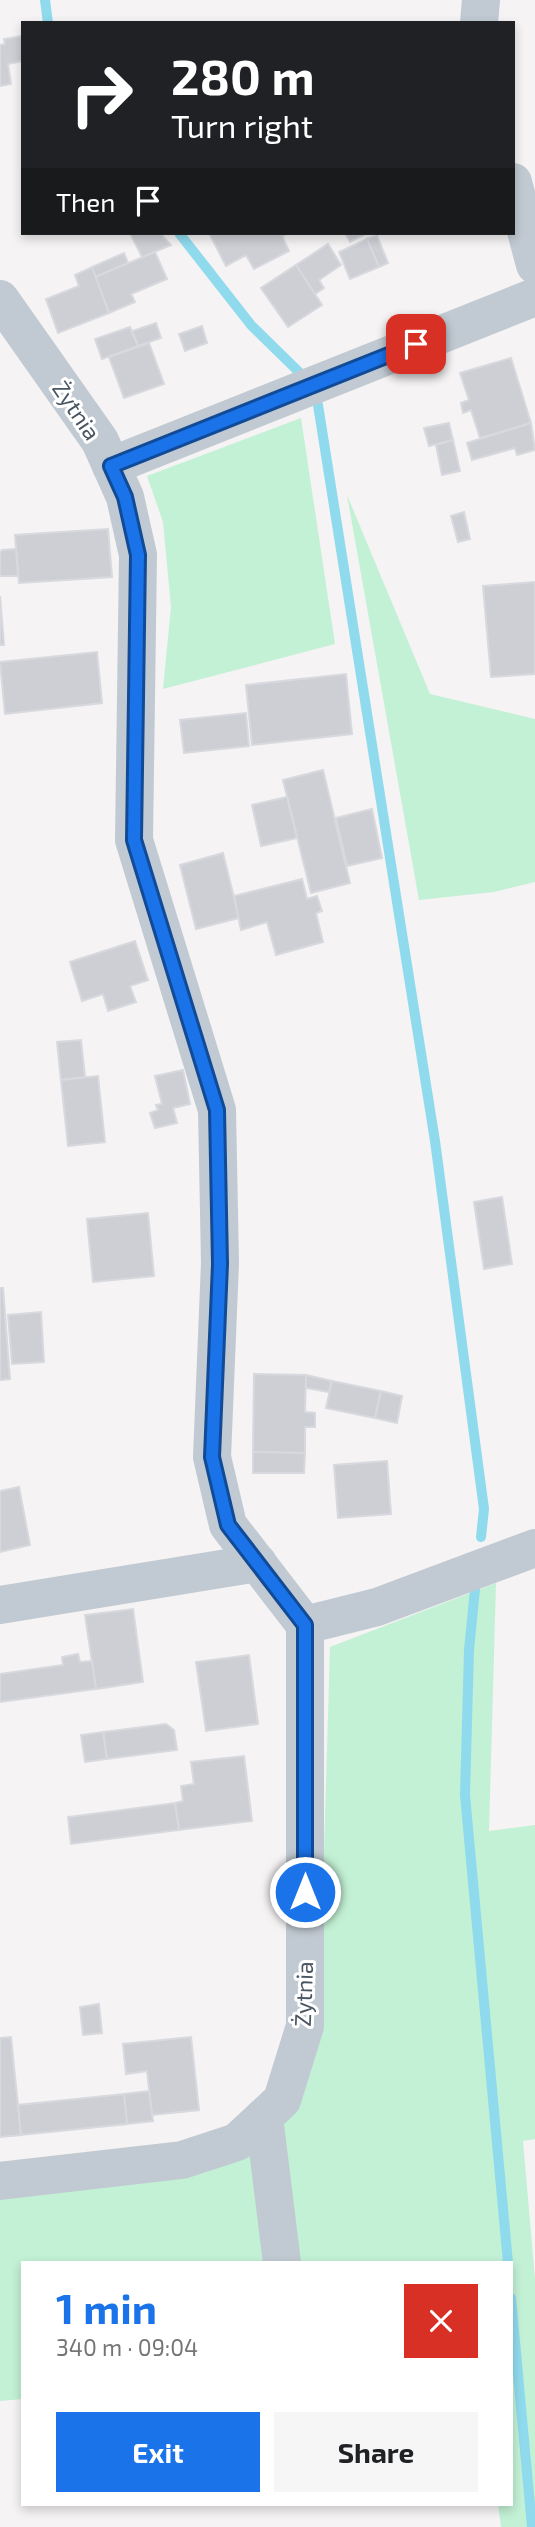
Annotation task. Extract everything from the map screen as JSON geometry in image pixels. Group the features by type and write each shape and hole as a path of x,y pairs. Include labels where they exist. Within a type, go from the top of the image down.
{"street":[{"path":"480,21 481,0"},
{"path":"515,190 535,265"},
{"path":"111,466 535,297"},
{"name":"Żytnia","path":"0,299 100,441 125,497 138,555 134,840 217,1110 220,1264 212,1457 228,1525 305,1625 305,2026 282,2100 237,2142 182,2160 0,2181"},
{"path":"305,1625 377,1607 535,1548"},
{"path":"0,1605 258,1563"},
{"path":"264,2117 282,2261"}],"green space":[{"path":"301,418 335,644 163,689 171,607 163,522 147,476"},
{"path":"347,495 430,694 535,719 535,882 494,892 419,900"},
{"path":"496,1583 489,1831 535,1825 535,2139 523,2141 535,2279 535,2527 501,2527 498,2506 513,2506 513,2261 21,2261 21,2399 0,2401 0,2194 241,2153 319,2026 330,1647"}],"building":[{"path":"21,36 21,61 8,64 11,84 0,86 0,45 5,44 4,39"},
{"path":"131,235 162,235 171,245 142,257"},
{"path":"210,235 284,235 282,236 289,251 254,269 246,255 226,266"},
{"path":"346,235 363,235 350,242"},
{"path":"377,236 388,263 379,267 367,239"},
{"path":"367,239 379,267 350,279 339,252"},
{"path":"328,244 341,265 319,280 324,288 315,294 296,265"},
{"path":"155,252 167,279 131,294 135,302 109,313 95,277"},
{"path":"124,253 128,263 95,277 92,267"},
{"path":"296,265 322,305 288,327 261,288"},
{"path":"92,267 109,313 58,333 46,299 79,286 75,275"},
{"path":"156,323 161,338 138,346 132,331"},
{"path":"202,326 207,343 185,351 179,334"},
{"path":"130,327 138,346 102,359 95,339"},
{"path":"149,343 164,384 124,398 109,357"},
{"path":"511,358 531,423 480,438 471,410 463,413 461,403 469,400 460,373"},
{"path":"449,423 453,440 429,446 424,428"},
{"path":"531,423 535,450 517,455 515,448 472,460 467,443"},
{"path":"453,440 460,471 442,475 436,445"},
{"path":"464,512 470,539 458,542 451,516"},
{"path":"108,529 112,577 19,583 15,535"},
{"path":"16,549 18,576 0,576 0,553 2,550"},
{"path":"535,582 535,674 491,677 483,586"},
{"path":"0,596 4,645 0,645"},
{"path":"97,652 102,703 5,714 0,662"},
{"path":"346,674 352,734 252,745 246,685"},
{"path":"246,713 249,746 184,753 180,720"},
{"path":"323,770 350,883 311,893 283,780"},
{"path":"287,797 297,838 261,846 252,805"},
{"path":"372,809 382,858 347,866 336,818"},
{"path":"223,853 239,918 196,929 180,865"},
{"path":"302,879 307,899 317,896 322,911 316,913 323,942 276,955 267,922 241,930 234,896"},
{"path":"135,941 148,980 130,986 136,1002 108,1011 103,994 82,1001 70,962"},
{"path":"81,1040 85,1077 61,1080 57,1042"},
{"path":"183,1070 190,1104 173,1108 177,1123 155,1128 150,1113 158,1110 156,1105 162,1104 155,1076"},
{"path":"98,1076 105,1142 68,1146 61,1080"},
{"path":"502,1197 512,1264 484,1269 474,1202"},
{"path":"148,1213 154,1276 93,1282 87,1219"},
{"path":"0,1288 3,1288 10,1379 0,1380"},
{"path":"41,1312 44,1362 12,1364 8,1315"},
{"path":"254,1374 306,1375 305,1412 315,1413 315,1427 305,1427 305,1453 253,1452"},
{"path":"306,1375 332,1381 329,1392 306,1388"},
{"path":"332,1381 381,1391 375,1418 326,1408"},
{"path":"381,1391 402,1396 397,1423 375,1418"},
{"path":"253,1452 305,1453 304,1473 253,1473"},
{"path":"387,1461 391,1514 338,1518 334,1465"},
{"path":"19,1487 30,1545 0,1552 0,1491"},
{"path":"133,1609 143,1682 96,1689 85,1615"},
{"path":"78,1654 80,1662 92,1661 96,1689 0,1702 0,1674 63,1665 62,1657"},
{"path":"249,1655 258,1724 206,1731 196,1662"},
{"path":"166,1724 174,1730 177,1750 107,1759 103,1732"},
{"path":"103,1732 107,1759 85,1762 81,1735"},
{"path":"244,1756 252,1821 179,1830 175,1803 183,1801 181,1786 194,1784 191,1762"},
{"path":"175,1803 179,1830 71,1844 68,1817"},
{"path":"99,2004 102,2033 83,2035 80,2007"},
{"path":"11,2037 21,2135 0,2137 0,2038"},
{"path":"191,2037 199,2110 152,2115 147,2071 126,2074 123,2044"},
{"path":"149,2091 153,2121 127,2124 124,2094"},
{"path":"124,2094 127,2124 21,2135 18,2105"}],"waterway":[{"path":"45,0 48,21"},
{"path":"181,235 251,325 300,373 318,405 435,1141 484,1509 481,1537"},
{"path":"476,1579 469,1650 465,1795 508,2261"},
{"path":"513,2320 532,2527"}],"route":[{"path":"305,1892 305,1625 228,1525 212,1457 220,1264 217,1110 134,840 138,555 125,497 111,466 416,344"}]}
